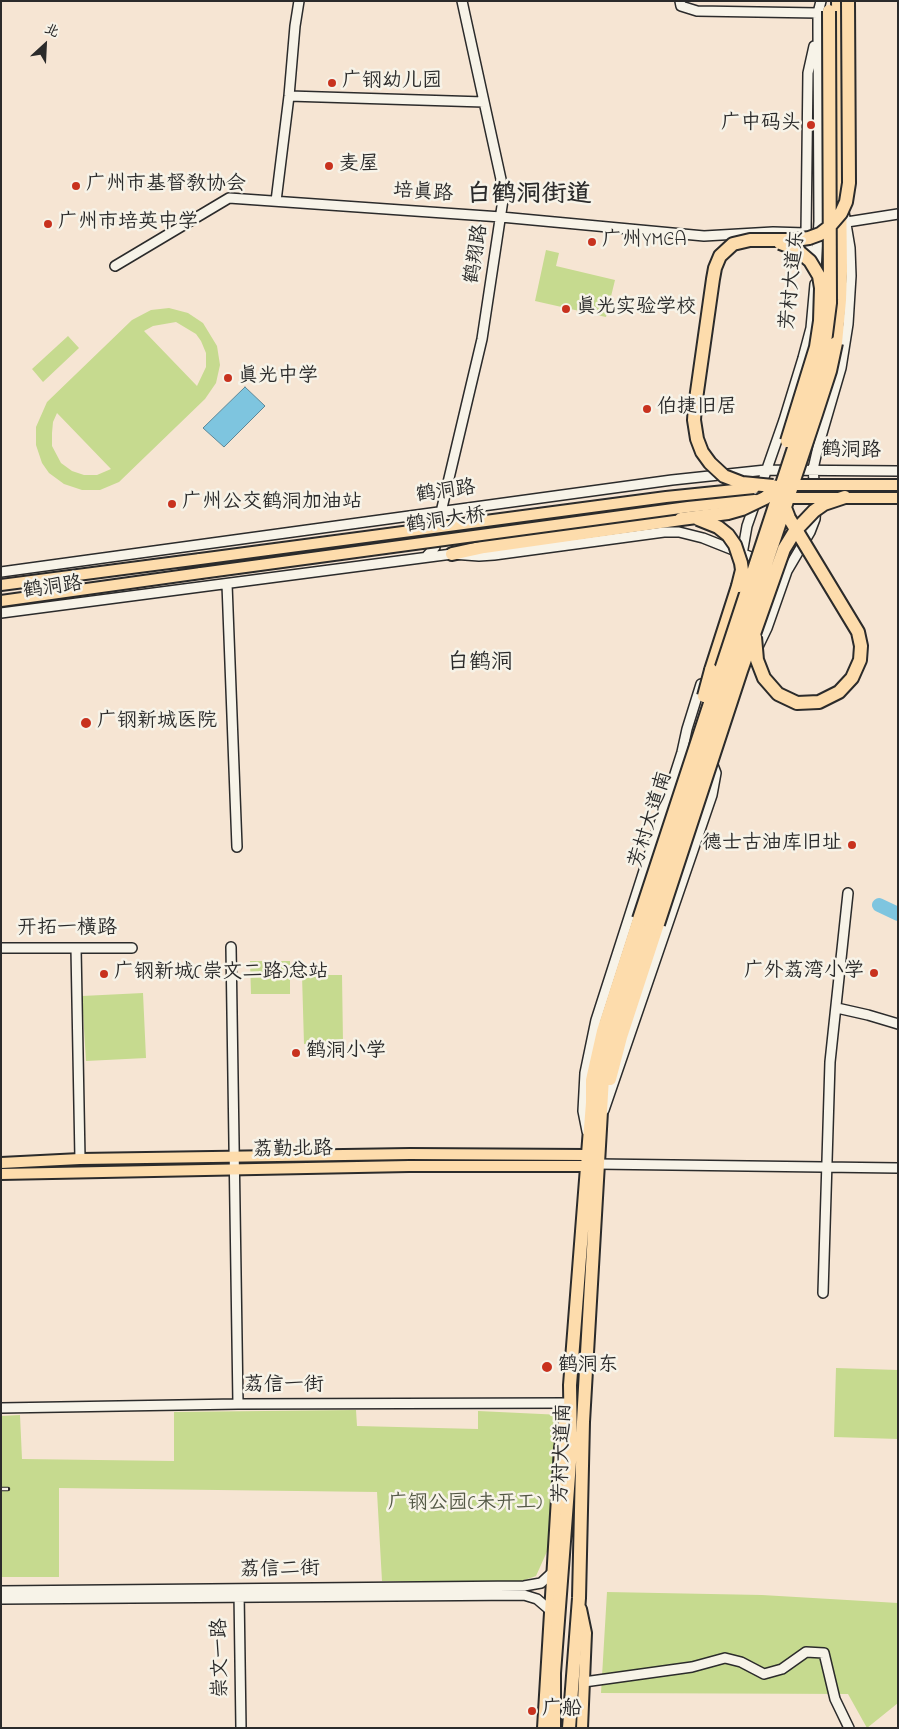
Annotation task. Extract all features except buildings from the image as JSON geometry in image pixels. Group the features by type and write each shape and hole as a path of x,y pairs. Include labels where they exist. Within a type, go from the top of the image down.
{"highway":[{"name":"芳村大道东","path":"806,446 830,371 836,343 840,300 838,1"},
{"path":"773,486 742,483 720,473 702,452 694,427 695,406 717,262 733,244 744,241 802,239 815,236 825,231 834,223 844,208 849,183 848,1"},
{"name":"芳村大道东","path":"771,515 821,362 830,315 824,7"},
{"path":"756,240 785,244 802,253 816,270 821,288 820,321 816,347 783,456 771,515"},
{"path":"452,554 556,536 735,512 765,498 788,479 806,446"},
{"name":"芳村大道南","path":"570,1385 590,1162 601,1120 602,1088 606,1058 649,921 806,446"},
{"path":"756,627 756,654 760,672 768,684 784,698 797,703 819,702 839,692 855,674 860,653 858,632 787,513 782,495 786,470"},
{"path":"649,921 781,556 791,536 804,520 819,507 845,497"},
{"name":"芳村大道南","path":"579,1598 590,1162 588,1140 592,1103 592,1080 596,1056 649,921 690,766 771,515"},
{"path":"681,519 701,520 713,524 723,531 738,550 742,570 708,678 690,766"},
{"path":"554,1728 554,1673 571,1450 570,1385"},
{"path":"569,1728 579,1598"}],"main road":[{"name":"鹤洞大桥","path":"1,585 646,499 773,486 898,485"},
{"name":"鹤洞大桥","path":"1,601 688,507 776,498 898,498"},
{"name":"荔勤北路","path":"1,1162 410,1154 590,1162"},
{"name":"荔勤北路","path":"1,1174 590,1162"},
{"name":"芳村大道南","path":"543,1728 560,1448 570,1385"},
{"name":"芳村大道南","path":"579,1598 586,1633 582,1728"}],"street":[{"path":"276,201 299,1"},
{"name":"鹤翔路","path":"442,512 482,339 504,192 462,1"},
{"path":"680,1 681,6 698,11 824,7"},
{"name":"芳村大道东","path":"742,552 747,526 784,420 810,328 815,290 819,221 818,29 824,7"},
{"path":"815,290 806,233 808,73 818,29"},
{"path":"289,96 484,102"},
{"name":"培真路","path":"115,266 229,198 501,217 704,236 773,232 806,233"},
{"name":"芳村大道东","path":"787,571 815,520 814,469 818,448 841,368 846,340 851,276 850,248 847,222 840,199"},
{"path":"847,222 897,212"},
{"name":"鹤洞路","path":"1,572 672,480 766,470 898,470"},
{"path":"417,515 428,521 436,535 435,546 426,557"},
{"name":"鹤洞路","path":"1,613 426,557 452,554 494,555 664,532 679,532 703,538 787,571"},
{"name":"芳村大道南","path":"588,1140 583,1111 585,1073 593,1031 682,752 692,712 739,569 742,552"},
{"name":"芳村大道南","path":"601,1120 712,795 716,773 706,753 704,742 719,692 724,685 747,665 758,649 787,571"},
{"path":"227,584 237,847"},
{"path":"682,752 693,748 706,753"},
{"path":"823,1293 830,1062 848,893"},
{"path":"231,947 238,1404"},
{"name":"开拓一横路","path":"1,948 132,948"},
{"path":"76,948 80,1159"},
{"path":"837,1008 898,1024"},
{"path":"590,1162 898,1168"},
{"name":"荔信一街","path":"1,1408 238,1404 567,1403"},
{"name":"荔信二街","path":"1,1599 524,1586 541,1583 554,1571"},
{"name":"荔信二街","path":"1,1591 524,1595 537,1598 551,1612"},
{"name":"崇文一路","path":"239,1593 241,1728"},
{"path":"584,1682 692,1667 725,1658 741,1662 764,1674 782,1669 806,1652 824,1653 835,1699 849,1728"}],"green space":[{"path":"546,250 559,253 556,266 615,280 606,317 535,301"},
{"path":"169,308 188,313 203,323 217,346 220,365 216,383 205,399 119,482 100,490 82,490 64,484 49,473 42,463 36,445 36,427 47,402 132,320 151,310","holes":["176,322 196,334 206,353 206,367 197,386 144,331 153,326","57,413 111,469 97,475 84,475 72,471 61,463 52,446 53,422"]},
{"path":"68,336 79,348 43,382 32,369"},
{"path":"250,961 290,961 290,994 251,994"},
{"path":"302,975 342,975 343,1043 304,1044"},
{"path":"143,993 146,1058 86,1061 82,996"},
{"path":"836,1368 898,1370 898,1439 834,1437"},
{"name":"广钢公园(未开工)","path":"356,1410 357,1426 478,1429 478,1411 562,1415 549,1547 536,1576 516,1583 382,1581 377,1492 59,1488 59,1577 1,1577 1,1416 20,1415 22,1459 174,1461 174,1412"},
{"path":"607,1592 762,1595 898,1603 898,1703 867,1728 848,1694 601,1693"}],"water":[{"path":"245,387 265,406 224,447 203,428"}],"waterway":[{"path":"879,905 898,914"}],"railway":[{"path":"1,1489 8,1489"}],"place":[{"name":"广钢幼儿园","path":"332,83"},
{"name":"广中码头","path":"811,125"},
{"name":"麦屋","path":"329,166"},
{"name":"广州市基督教协会","path":"76,186"},
{"name":"广州市培英中学","path":"48,224"},
{"name":"广州YMCA","path":"592,242"},
{"name":"真光实验学校","path":"566,309"},
{"name":"真光中学","path":"228,378"},
{"name":"伯捷旧居","path":"647,409"},
{"name":"广州公交鹤洞加油站","path":"172,504"},
{"name":"广钢新城医院","path":"86,723"},
{"name":"德士古油库旧址","path":"852,845"},
{"name":"广外荔湾小学","path":"874,973"},
{"name":"广钢新城(崇文二路)总站","path":"104,974"},
{"name":"鹤洞小学","path":"296,1053"},
{"name":"鹤洞东","path":"547,1367"},
{"name":"广船","path":"532,1711"}],"district":[{"name":"白鹤洞街道","path":"529,197"},
{"name":"白鹤洞","path":"480,664"}]}
